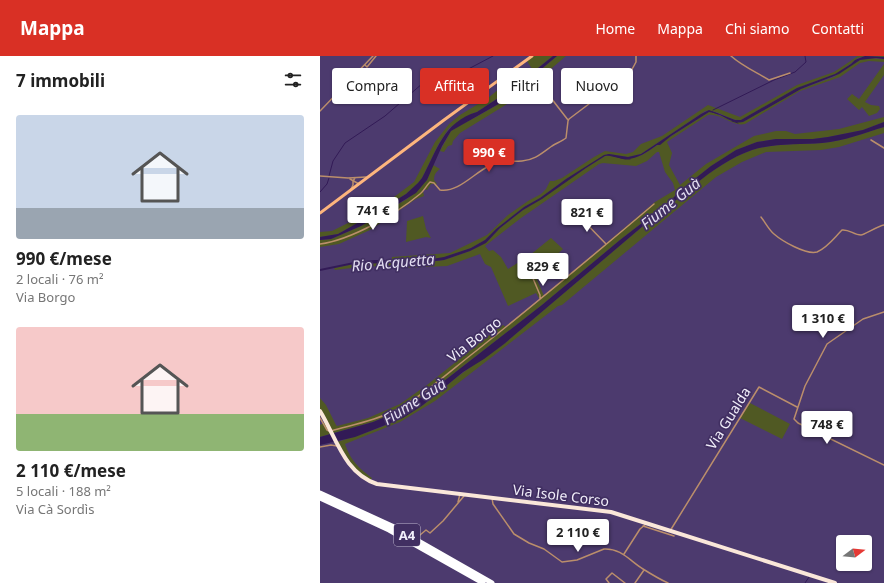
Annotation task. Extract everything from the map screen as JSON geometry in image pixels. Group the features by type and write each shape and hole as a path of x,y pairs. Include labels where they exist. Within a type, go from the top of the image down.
{"highway":[{"name":"A4","path":"320,493 392,526 492,583"},
{"name":"A4","path":"320,498 389,530 483,583"}],"main road":[{"path":"320,213 532,56"},
{"name":"Via Isole Corso","path":"320,411 346,460 354,470 369,481 384,485 454,493 461,496 466,494 601,510 632,518 642,524 652,524 835,583"}],"street":[{"path":"320,111 375,56"},
{"path":"568,120 630,73 636,62 636,56"},
{"path":"731,56 744,66 769,80 790,73"},
{"path":"320,244 343,238 386,216 418,196 431,182 439,189 447,190 458,186 492,164 511,161 524,161 543,154 550,147 566,138 568,120 553,101"},
{"path":"871,140 884,148"},
{"path":"320,176 356,178 369,176"},
{"path":"348,178 359,184"},
{"path":"349,191 356,178"},
{"path":"356,178 359,184"},
{"name":"Via Borgo","path":"331,431 378,417 406,404 540,299 654,204"},
{"path":"576,213 606,244"},
{"path":"761,217 776,235 800,249 812,252 818,251 827,246 844,229 862,235 874,228 884,225"},
{"path":"532,276 540,295 540,299"},
{"path":"884,312 860,321 827,344 805,386 794,419 795,421 884,465"},
{"name":"Via Gualda","path":"670,531 759,387 797,407"},
{"path":"320,418 327,430 331,431"},
{"path":"320,447 338,444"},
{"path":"454,493 457,495 458,502"},
{"path":"458,499 461,496"},
{"path":"406,526 420,535 426,530 430,533 458,502 461,496"},
{"path":"492,497 493,504 514,534 529,544 544,549 562,562 577,560 604,549 613,550 624,554 644,570 668,583"},
{"path":"624,554 642,524 674,536"},
{"path":"635,583 644,570"},
{"path":"608,583 606,579 612,573 625,583"}],"green space":[{"path":"534,56 553,56 538,68 531,68 527,61"},
{"path":"557,56 566,56 552,68 543,68"},
{"path":"858,56 865,56 858,58 838,73 797,88 741,120 732,119 715,112 705,111 641,154 628,157 609,154 605,155 524,207 496,229 485,240 471,248 442,258 417,261 392,261 392,257 450,253 487,235 508,215 541,194 546,189 550,181 562,178 605,151 626,154 633,152 641,144 662,136 708,105 740,117 797,85 834,72"},
{"path":"868,58 884,59 884,62 869,61 860,63 840,77 800,91 745,124 736,124 717,116 708,115 667,142 672,153 669,165 680,185 706,164 754,136 776,131 786,131 795,134 839,129 884,117 884,122 863,130 828,137 813,139 776,139 757,142 736,150 711,166 542,305 430,392 395,413 373,422 320,437 320,425 326,422 320,410 320,398 326,405 337,426 368,418 400,404 427,385 497,329 503,325 506,327 540,300 536,293 508,306 491,267 485,264 480,254 447,266 402,268 368,266 335,270 334,268 354,264 427,262 444,260 470,251 488,241 500,228 523,210 605,156 632,158 642,155 709,112 734,122 743,122 801,89 834,77 860,60","holes":["659,152 665,172 673,183 675,190 655,202 544,296 535,275 563,249 551,238 530,255 508,269 501,257 493,250 489,251 485,246 521,218 599,164 603,163 636,166 647,161"]},
{"path":"884,64 884,75 865,102 871,105 879,106 880,109 877,113 869,116 862,107 859,110 847,99 852,94 859,99"},
{"path":"497,91 497,99 477,112 471,114 449,128 438,145 422,178 406,194 338,234 320,237 320,232 332,231 356,219 390,200 414,182 435,142 449,124 478,104 489,104 489,97"},
{"path":"499,104 507,104 460,133 453,141 452,145 448,146 444,152 440,151 451,131"},
{"path":"884,127 884,133 839,147 821,150 766,152 742,162 716,177 562,305 558,306 435,401 400,422 345,444 356,463 372,478 370,481 358,474 337,442 371,431 392,422 428,401 459,376 504,344 643,226 695,184 723,164 737,156 760,148 778,145 830,142"},
{"path":"433,165 440,169 434,176 434,180 437,184 431,184 427,190 425,189 423,191 424,196 416,199 370,230 339,244 320,247 320,240 331,239 361,226 407,199 427,180"},
{"path":"423,216 426,229 431,238 426,237 406,242 407,221"},
{"path":"750,403 790,424 782,439 740,418"}],"water":[{"path":"553,56 557,56 543,68 538,68"},
{"path":"865,56 884,57 884,59 876,58 860,60 839,74 801,89 743,122 734,122 718,114 709,112 671,136 660,145 657,145 638,157 624,159 613,156 605,156 542,199 523,210 500,228 486,243 470,251 444,260 427,262 354,264 320,271 320,269 354,262 375,260 426,260 444,257 471,248 485,240 496,229 524,207 604,155 609,154 628,157 641,154 709,110 735,120 741,120 797,88 835,74 855,60"},
{"path":"497,99 497,104 498,104 451,131 442,146 427,180 416,193 361,226 331,239 320,240 320,237 338,234 406,194 422,178 442,139 449,130 465,117 477,112"},
{"name":"Fiume Guà","path":"884,122 884,127 838,140 822,143 778,145 752,150 723,164 695,184 643,226 504,344 463,372 423,405 403,418 355,437 320,445 320,437 373,422 395,413 430,392 542,305 711,166 736,150 757,142 776,139 813,139 828,137 863,130"}],"waterway":[{"path":"329,176 333,161 345,143 385,116 423,83 443,72 457,75 493,56"},
{"path":"713,110 774,80 795,72 806,62 805,56"},
{"name":"Rio Acquetta","path":"712,112 718,114"},
{"name":"Rio Acquetta","path":"732,121 738,123"},
{"name":"Rio Acquetta","path":"608,155 630,159"},
{"path":"320,192 327,184 329,178"},
{"path":"805,583 809,577"}]}
